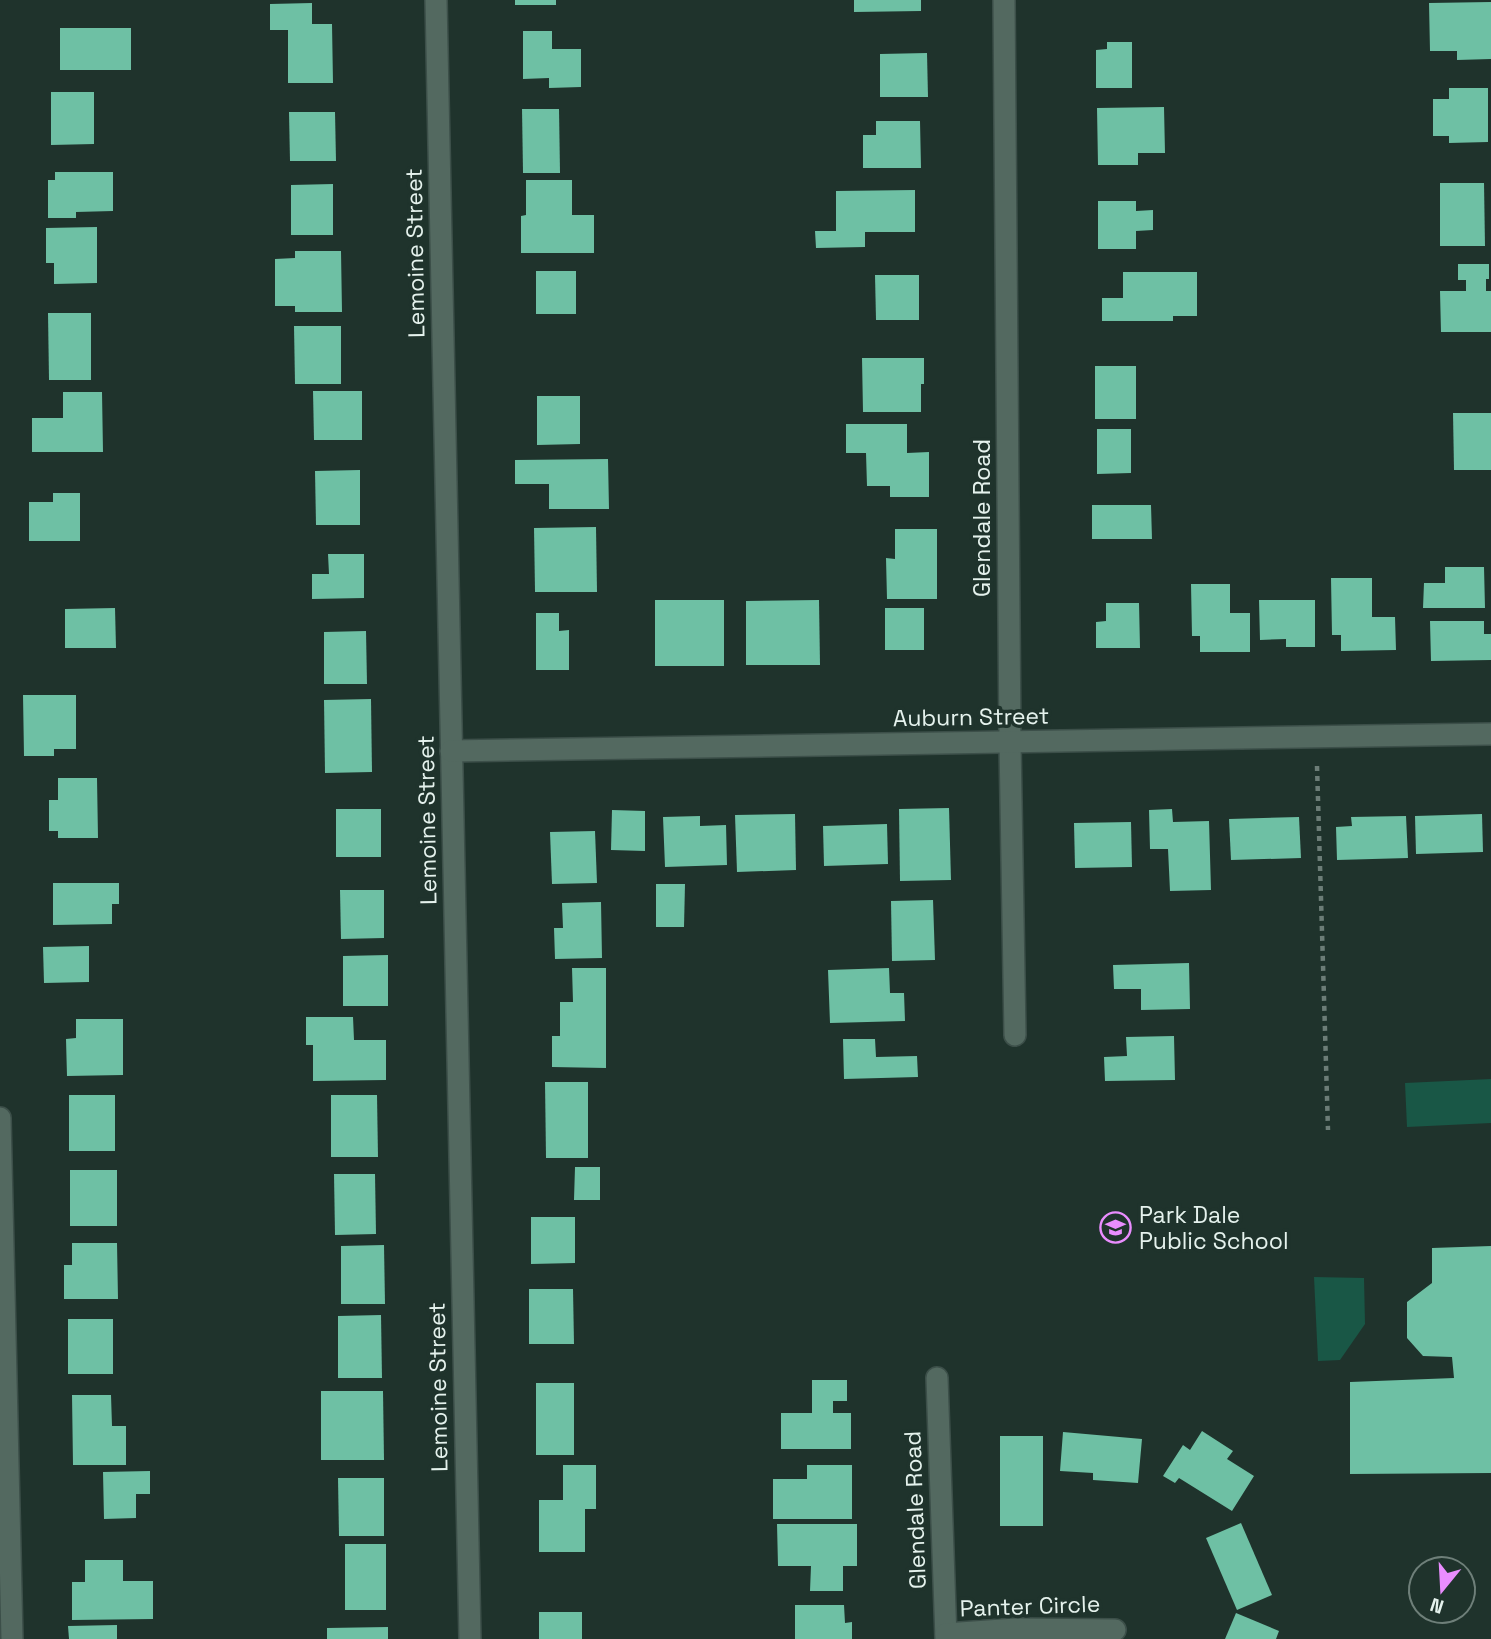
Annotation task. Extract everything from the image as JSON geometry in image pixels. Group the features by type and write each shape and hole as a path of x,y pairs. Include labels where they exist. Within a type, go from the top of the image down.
{"street":[{"name":"Lemoine Street","path":"436,0 470,1639"},
{"name":"Glendale Road","path":"1004,0 1015,1035"},
{"name":"Auburn Street","path":"451,751 1491,734"},
{"path":"0,1118 12,1639"},
{"name":"Glendale Road","path":"937,1378 946,1637"},
{"name":"Panter Circle","path":"946,1637 1016,1629 1115,1630"}],"path":[{"path":"1317,766 1328,1130"}],"green space":[{"path":"1491,1079 1491,1123 1407,1127 1405,1083"},
{"path":"1314,1277 1364,1278 1365,1324 1340,1360 1318,1361"}],"building":[{"path":"515,0 556,0 556,5 515,5"},
{"path":"854,0 921,0 921,11 854,12"},
{"path":"1491,2 1491,59 1457,60 1457,51 1430,51 1429,3"},
{"path":"312,3 312,24 332,24 333,83 288,83 288,30 270,30 270,4"},
{"path":"60,28 131,28 131,70 60,70"},
{"path":"523,31 552,31 552,49 581,49 581,87 549,88 549,78 523,79"},
{"path":"1107,42 1132,42 1132,88 1096,88 1096,50 1107,49"},
{"path":"927,53 928,97 880,97 880,54"},
{"path":"1449,88 1488,88 1488,142 1449,143 1449,136 1433,136 1433,99 1449,99"},
{"path":"51,92 94,92 94,144 51,145"},
{"path":"1164,107 1165,153 1138,153 1138,165 1098,165 1097,108"},
{"path":"522,109 559,109 560,173 523,173"},
{"path":"289,112 335,112 336,161 290,161"},
{"path":"876,121 920,121 921,168 863,168 863,135 876,135"},
{"path":"55,172 113,172 113,211 76,212 76,218 48,218 48,180 55,180"},
{"path":"526,180 572,180 572,215 594,215 594,253 521,253 521,216 526,215"},
{"path":"1440,183 1484,183 1485,246 1440,246"},
{"path":"333,184 333,235 291,235 291,185"},
{"path":"915,190 915,232 865,232 865,247 816,248 815,231 836,231 836,191"},
{"path":"1098,201 1136,201 1136,211 1153,210 1153,230 1136,231 1136,249 1098,249"},
{"path":"97,227 97,283 54,284 54,263 46,263 46,228"},
{"path":"295,251 341,251 342,312 295,312 295,306 275,306 275,259 295,258"},
{"path":"1458,264 1489,264 1486,291 1491,291 1491,332 1441,332 1440,291 1466,291 1466,280 1458,280"},
{"path":"536,271 576,271 576,314 536,314"},
{"path":"1123,272 1197,272 1197,316 1173,316 1173,321 1102,321 1102,298 1123,298"},
{"path":"875,275 919,275 919,320 876,320"},
{"path":"48,313 91,313 91,380 49,380"},
{"path":"294,326 341,326 341,384 295,384"},
{"path":"862,358 924,358 921,412 863,412"},
{"path":"1095,366 1136,366 1136,419 1095,419"},
{"path":"313,391 362,391 362,440 314,440"},
{"path":"63,392 102,392 103,452 32,452 32,418 63,418"},
{"path":"537,396 580,396 580,444 537,445"},
{"path":"1453,413 1491,413 1491,470 1454,470"},
{"path":"846,424 907,424 907,453 929,452 929,497 890,497 890,486 867,486 866,453 846,453"},
{"path":"1097,429 1131,429 1131,473 1097,474"},
{"path":"608,459 609,509 549,509 549,484 515,484 515,460"},
{"path":"360,470 360,525 316,525 315,471"},
{"path":"53,493 80,493 80,541 29,541 29,502 53,502"},
{"path":"1092,505 1151,505 1152,539 1092,539"},
{"path":"596,527 597,592 535,592 534,528"},
{"path":"895,529 937,529 937,599 887,599 886,558 895,559"},
{"path":"328,554 364,554 364,598 312,599 312,574 329,574"},
{"path":"1445,567 1484,567 1485,608 1423,608 1424,583 1445,583"},
{"path":"1331,578 1372,578 1372,617 1395,617 1396,650 1341,651 1341,635 1332,635"},
{"path":"1191,584 1230,584 1230,613 1250,613 1250,652 1200,652 1200,636 1192,636"},
{"path":"655,600 724,600 724,666 655,666"},
{"path":"819,600 820,665 746,665 746,601"},
{"path":"1259,600 1315,600 1315,647 1286,647 1286,639 1260,640"},
{"path":"1106,603 1139,603 1140,648 1096,648 1096,622 1106,621"},
{"path":"115,608 116,648 65,648 65,609"},
{"path":"885,608 924,608 924,650 885,650"},
{"path":"536,613 559,613 559,631 569,630 569,670 536,670"},
{"path":"1430,621 1484,621 1484,634 1491,634 1491,660 1431,661"},
{"path":"366,631 367,684 324,684 324,632"},
{"path":"23,695 76,695 76,749 54,749 54,756 24,756"},
{"path":"371,699 372,772 325,773 324,700"},
{"path":"58,778 97,778 98,838 58,838 58,831 49,831 49,800 58,800"},
{"path":"949,808 951,880 900,881 899,809"},
{"path":"336,809 381,809 381,857 336,857"},
{"path":"1172,809 1173,822 1209,821 1211,890 1170,891 1168,849 1150,849 1149,810"},
{"path":"612,810 645,811 645,851 611,850"},
{"path":"795,814 796,870 737,872 735,815"},
{"path":"1482,814 1483,852 1416,854 1415,816"},
{"path":"700,816 700,826 726,825 727,865 665,867 663,817"},
{"path":"1406,816 1408,858 1337,860 1336,827 1352,826 1351,817"},
{"path":"1299,817 1301,858 1231,860 1229,819"},
{"path":"1131,822 1132,867 1075,868 1074,823"},
{"path":"887,824 888,864 824,866 823,826"},
{"path":"595,831 597,883 552,884 550,832"},
{"path":"53,883 119,883 119,904 112,904 112,924 53,925"},
{"path":"656,884 685,884 684,927 656,927"},
{"path":"340,890 384,890 384,938 341,939"},
{"path":"933,900 935,960 892,961 891,901"},
{"path":"601,902 602,958 555,959 554,928 563,928 562,903"},
{"path":"89,946 89,982 44,983 43,947"},
{"path":"388,955 388,1006 343,1006 343,956"},
{"path":"1189,963 1190,1009 1141,1010 1141,989 1114,989 1113,965"},
{"path":"572,968 606,968 606,1068 552,1067 552,1036 560,1036 560,1002 573,1002"},
{"path":"889,968 890,993 904,993 905,1021 830,1023 828,970"},
{"path":"306,1017 353,1017 354,1040 386,1040 386,1080 313,1081 313,1045 306,1045"},
{"path":"76,1019 123,1019 123,1075 67,1076 66,1039 76,1038"},
{"path":"1174,1036 1175,1080 1105,1081 1104,1057 1127,1056 1126,1037"},
{"path":"843,1039 875,1039 876,1057 917,1056 918,1077 844,1079"},
{"path":"545,1082 588,1082 588,1158 546,1158"},
{"path":"69,1095 115,1095 115,1151 69,1151"},
{"path":"331,1095 377,1095 378,1157 331,1157"},
{"path":"575,1167 600,1167 600,1200 574,1200"},
{"path":"70,1170 117,1170 117,1226 70,1226"},
{"path":"334,1174 375,1174 376,1234 335,1235"},
{"path":"531,1217 575,1217 575,1263 531,1264"},
{"path":"72,1243 117,1243 118,1299 64,1299 64,1265 72,1265"},
{"path":"384,1245 385,1304 341,1304 341,1246"},
{"path":"1491,1246 1491,1473 1350,1474 1350,1382 1454,1378 1452,1357 1423,1356 1407,1338 1407,1302 1432,1283 1432,1248"},
{"path":"529,1289 573,1289 574,1344 529,1344"},
{"path":"381,1315 382,1378 338,1378 338,1316"},
{"path":"68,1319 113,1319 113,1374 68,1374"},
{"path":"812,1380 847,1380 847,1401 833,1401 833,1413 851,1413 851,1449 781,1449 781,1413 812,1413"},
{"path":"536,1383 574,1383 574,1455 536,1455"},
{"path":"321,1391 383,1391 384,1460 321,1460"},
{"path":"72,1395 111,1395 112,1426 126,1426 126,1465 73,1465"},
{"path":"1202,1431 1233,1451 1227,1459 1254,1476 1232,1511 1179,1478 1175,1483 1163,1476 1183,1445 1190,1450"},
{"path":"1063,1432 1142,1439 1138,1483 1093,1480 1093,1473 1060,1471"},
{"path":"1000,1436 1043,1436 1043,1526 1000,1526"},
{"path":"563,1465 596,1465 596,1509 585,1509 585,1552 539,1552 539,1500 563,1500"},
{"path":"807,1465 852,1465 852,1519 773,1519 773,1479 807,1479"},
{"path":"150,1471 150,1494 136,1494 136,1518 104,1519 103,1472"},
{"path":"338,1478 384,1478 384,1536 339,1536"},
{"path":"1241,1523 1272,1595 1237,1610 1206,1538"},
{"path":"777,1524 857,1524 857,1566 843,1566 843,1591 810,1591 811,1566 778,1566"},
{"path":"345,1544 386,1544 386,1610 345,1610"},
{"path":"85,1560 123,1560 123,1581 153,1581 153,1619 72,1620 72,1582 85,1582"},
{"path":"795,1605 844,1605 845,1623 852,1622 852,1639 795,1639"},
{"path":"539,1612 582,1612 582,1639 539,1639"},
{"path":"1236,1613 1279,1631 1276,1639 1225,1639"},
{"path":"117,1625 117,1639 69,1639 68,1626"},
{"path":"388,1627 388,1639 327,1639 327,1628"}],"place":[{"name":"Park Dale Public School","path":"1116,1228"}]}
